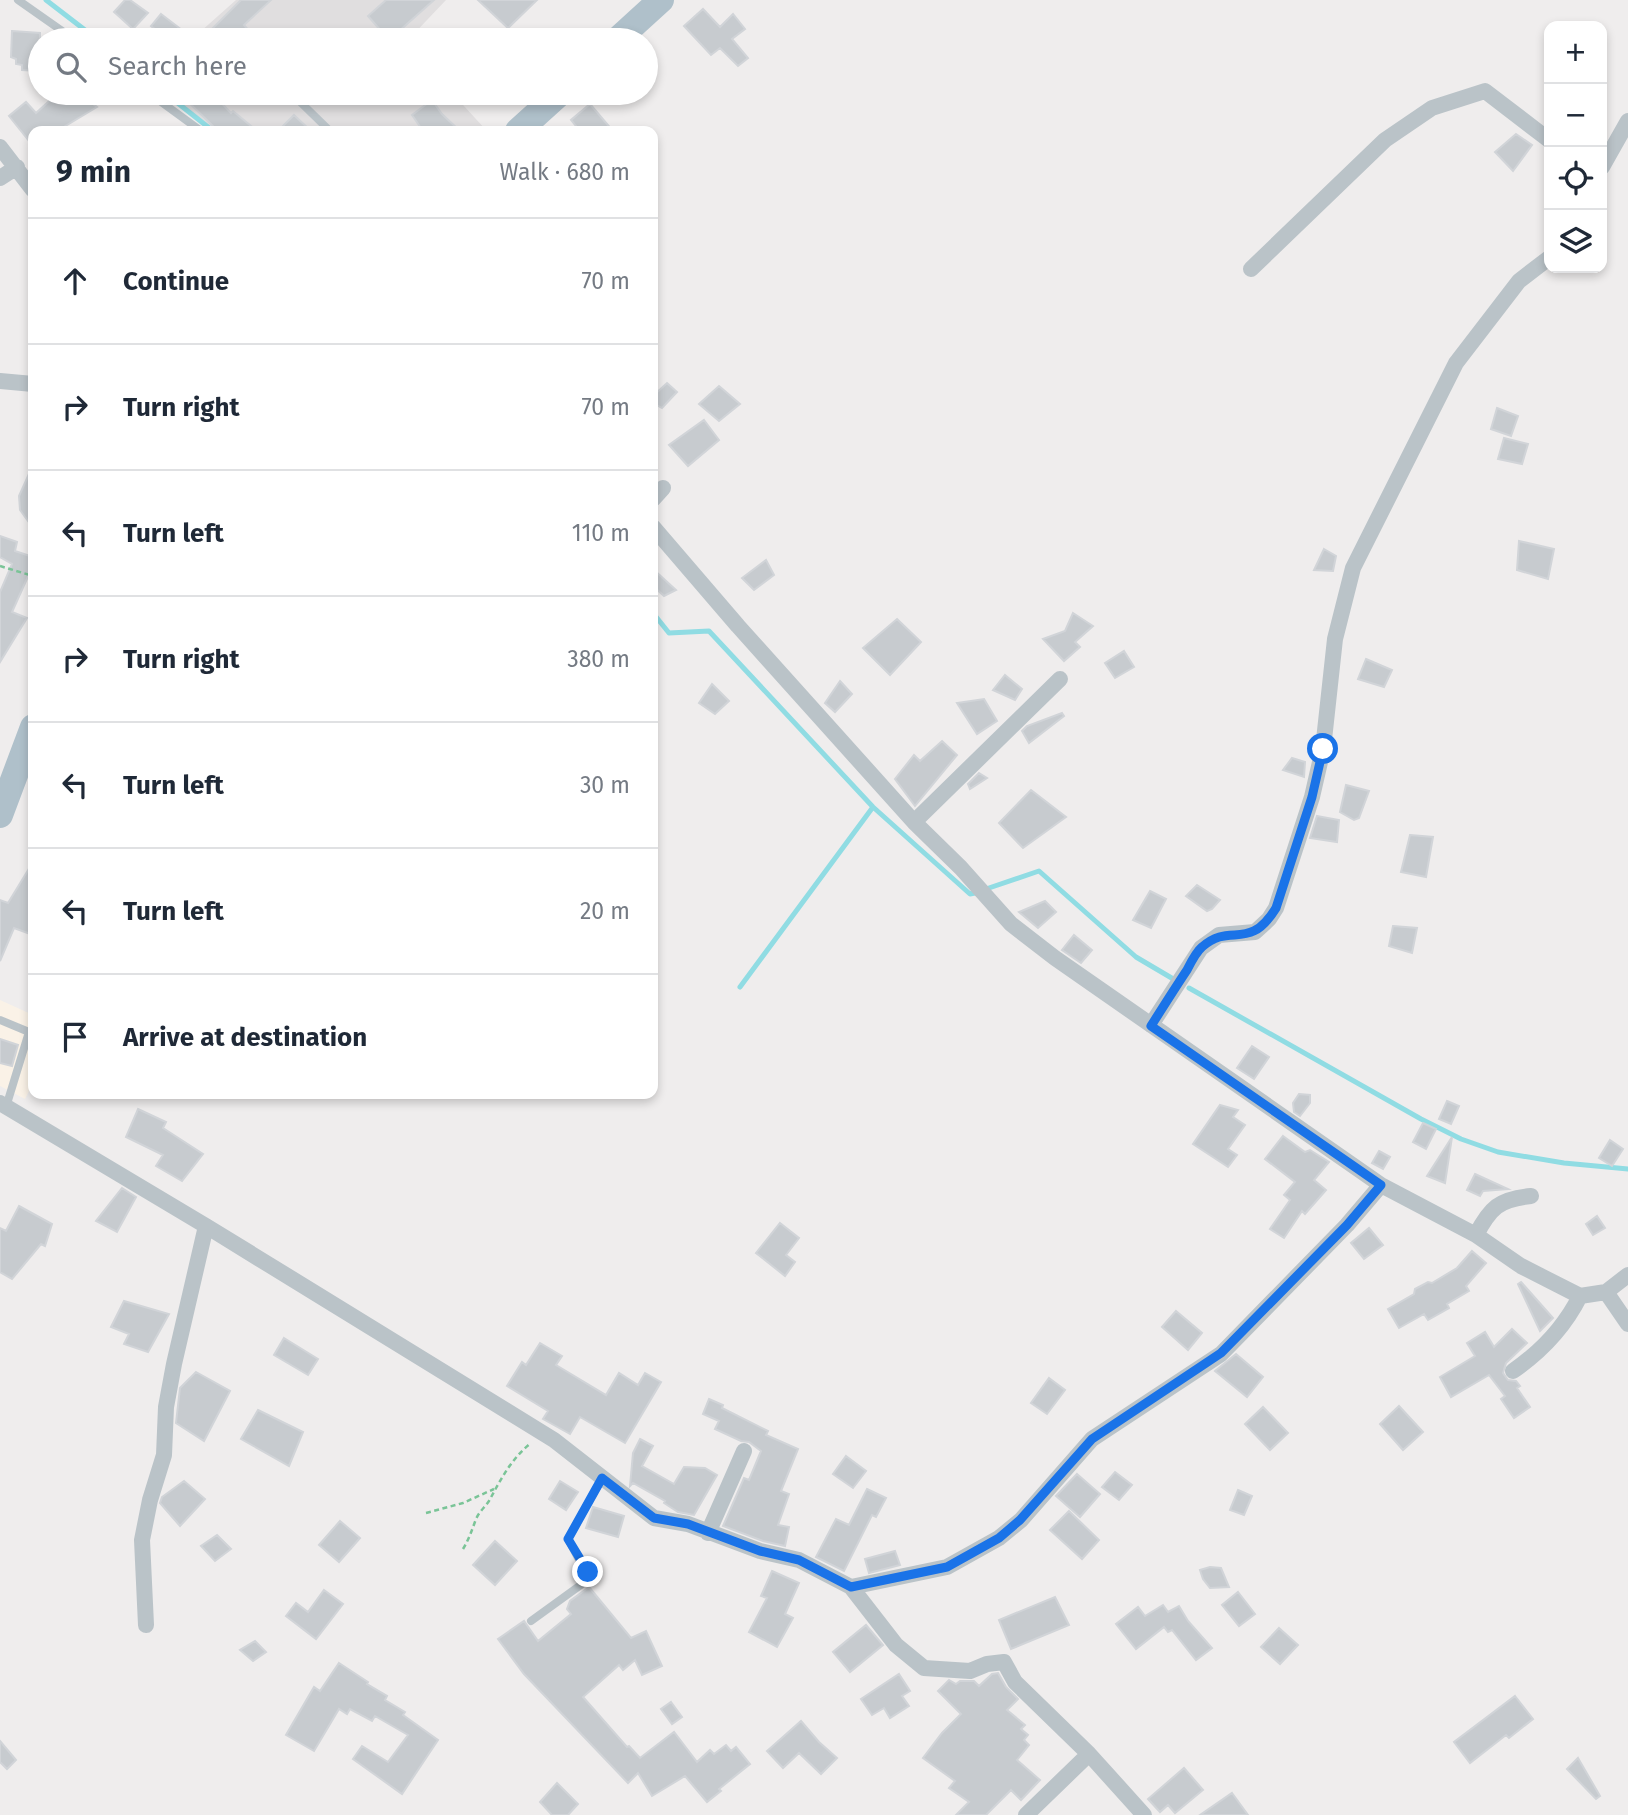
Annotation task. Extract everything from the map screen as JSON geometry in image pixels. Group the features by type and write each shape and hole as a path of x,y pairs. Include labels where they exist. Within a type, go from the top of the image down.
{"main road":[{"path":"630,28 662,0"},
{"path":"524,126 547,105"},
{"path":"0,815 28,740"}],"street":[{"path":"1251,269 1385,139 1432,108 1485,90 1544,136"},
{"path":"1607,158 1628,121"},
{"path":"0,147 28,183"},
{"path":"0,178 16,167"},
{"path":"1151,1026 1201,948 1219,935 1255,932 1276,908 1321,761 1335,639 1353,568 1456,363 1518,281 1544,262"},
{"path":"0,380 28,383"},
{"path":"658,533 914,822 961,868 1011,924 1151,1026 1381,1185 1476,1235 1521,1266 1580,1296 1606,1292 1628,1275"},
{"path":"914,822 1060,679"},
{"path":"3,1105 206,1226 550,1438 654,1518 688,1524 760,1551 799,1560 851,1587 896,1645 924,1668 970,1671 987,1664 1004,1662 1015,1682 1089,1754 1144,1815"},
{"path":"851,1587 947,1567 999,1538 1020,1520 1092,1439 1221,1353 1347,1225 1381,1185"},
{"path":"1476,1235 1489,1212 1500,1205 1531,1196"},
{"path":"146,1625 142,1539 150,1500 164,1455 166,1407 206,1226"},
{"path":"1606,1292 1628,1324"},
{"path":"1513,1371 1536,1355 1556,1335 1580,1296"},
{"path":"708,1533 744,1451"},
{"path":"1026,1815 1089,1754"}],"lane":[{"path":"18,0 58,28"},
{"path":"165,105 194,126"},
{"path":"303,105 325,126"},
{"path":"0,1020 28,1032"},
{"path":"3,1105 28,1035"},
{"path":"531,1621 589,1579 568,1539 602,1478"}],"path":[{"path":"0,566 28,574"},
{"path":"463,1549 477,1517 507,1469 524,1449 536,1440 550,1438"},
{"path":"426,1513 463,1503 494,1489"}],"shaded area":[{"path":"236,0 446,0 419,28 204,28"},
{"path":"184,105 463,105 482,126 209,126"},
{"path":"0,1000 28,1013 28,1093 25,1099 0,1086"}],"building":[{"path":"125,0 130,0 148,13 132,28 114,12"},
{"path":"241,0 271,0 244,25 247,28 213,28"},
{"path":"386,0 434,0 402,28 378,28 368,16"},
{"path":"478,0 537,0 508,28"},
{"path":"703,9 720,27 733,14 745,29 732,39 748,58 738,66 720,48 711,55 684,26"},
{"path":"161,14 179,28 154,28 151,26"},
{"path":"12,31 28,32 28,70 22,70 22,65 16,64 16,59 11,57"},
{"path":"26,102 36,113 45,105 97,107 65,126 28,126 28,140 9,116"},
{"path":"191,105 223,105 251,126 213,126"},
{"path":"425,105 436,105 455,126 420,126 412,115"},
{"path":"591,105 609,126 576,126 571,120"},
{"path":"294,115 306,126 283,126"},
{"path":"1516,134 1532,145 1513,171 1495,152"},
{"path":"667,383 677,392 662,408 658,406 658,391"},
{"path":"719,386 740,404 719,421 699,404"},
{"path":"1497,408 1518,416 1511,436 1491,429"},
{"path":"704,420 719,440 688,466 669,445"},
{"path":"1504,438 1528,444 1522,464 1498,459"},
{"path":"28,476 28,521 20,510 19,496"},
{"path":"0,536 17,542 15,551 28,555 28,576 12,612 27,618 0,662 0,592 12,564 0,557"},
{"path":"1519,541 1554,549 1548,579 1517,570"},
{"path":"1324,549 1336,556 1333,571 1314,570"},
{"path":"766,560 774,575 754,590 742,578"},
{"path":"658,574 676,590 664,596 658,591"},
{"path":"1073,613 1093,626 1075,642 1080,647 1064,661 1043,639 1065,631"},
{"path":"897,619 921,642 890,675 863,648"},
{"path":"1124,651 1134,667 1115,678 1105,663"},
{"path":"1366,659 1392,670 1384,687 1358,679"},
{"path":"1005,675 1022,689 1015,700 993,690"},
{"path":"840,681 852,694 835,712 825,703"},
{"path":"712,684 729,701 715,714 699,703"},
{"path":"984,699 997,721 977,734 957,703"},
{"path":"1062,713 1064,716 1029,743 1022,731 1027,726"},
{"path":"942,741 957,755 915,806 895,779 914,755 920,761"},
{"path":"1292,758 1305,762 1304,777 1283,770"},
{"path":"979,773 987,778 970,789 968,784"},
{"path":"1346,785 1369,791 1359,818 1354,820 1340,812"},
{"path":"1031,790 1066,817 1023,848 999,823"},
{"path":"1317,816 1339,820 1337,842 1310,838"},
{"path":"1410,835 1433,837 1426,877 1401,872"},
{"path":"28,870 28,933 14,928 0,961 0,900 8,903"},
{"path":"1197,885 1220,900 1212,909 1207,911 1186,896"},
{"path":"1150,891 1166,899 1151,928 1133,920"},
{"path":"1045,901 1056,912 1038,928 1019,912"},
{"path":"1393,926 1417,928 1412,953 1389,946"},
{"path":"1074,935 1092,950 1081,963 1062,950"},
{"path":"0,1039 18,1045 12,1066 0,1063"},
{"path":"1252,1046 1269,1057 1254,1079 1237,1068"},
{"path":"1299,1094 1310,1095 1310,1103 1300,1116 1294,1112 1293,1103"},
{"path":"1447,1101 1459,1106 1451,1124 1439,1119"},
{"path":"1220,1105 1238,1110 1233,1117 1245,1125 1228,1149 1237,1155 1228,1167 1193,1144"},
{"path":"138,1109 166,1122 163,1128 203,1154 182,1181 156,1166 163,1155 126,1137"},
{"path":"1423,1123 1436,1129 1426,1149 1413,1142"},
{"path":"1283,1136 1305,1152 1310,1150 1329,1162 1314,1180 1326,1190 1305,1214 1302,1211 1284,1238 1270,1229 1290,1200 1284,1195 1295,1182 1265,1159"},
{"path":"1452,1137 1445,1183 1427,1176"},
{"path":"1610,1140 1623,1149 1612,1166 1599,1158"},
{"path":"1379,1151 1390,1157 1383,1169 1372,1163"},
{"path":"1475,1174 1508,1189 1483,1191 1480,1196 1467,1190"},
{"path":"122,1188 136,1197 117,1232 96,1221"},
{"path":"19,1206 52,1224 45,1246 41,1244 12,1279 0,1272 0,1228 6,1231"},
{"path":"1597,1216 1605,1228 1593,1235 1586,1224"},
{"path":"780,1223 799,1238 786,1255 795,1262 785,1276 756,1253"},
{"path":"1369,1228 1383,1245 1364,1259 1351,1243"},
{"path":"1472,1251 1486,1263 1466,1286 1469,1291 1447,1304 1449,1308 1428,1320 1424,1314 1399,1328 1388,1309 1414,1294 1415,1289 1428,1282 1432,1283 1457,1268"},
{"path":"1521,1282 1553,1318 1540,1331 1518,1284"},
{"path":"124,1301 169,1314 148,1352 124,1344 129,1334 111,1327"},
{"path":"1176,1311 1202,1333 1188,1350 1162,1327"},
{"path":"1512,1329 1527,1343 1506,1363 1503,1373 1508,1380 1516,1381 1520,1386 1517,1388 1530,1407 1514,1418 1501,1399 1505,1396 1489,1375 1451,1397 1440,1377 1475,1356 1467,1343 1485,1332 1494,1347"},
{"path":"284,1338 318,1359 308,1375 274,1355"},
{"path":"540,1343 562,1356 556,1365 606,1395 619,1373 638,1385 645,1373 661,1382 625,1443 580,1417 570,1434 543,1419 548,1411 507,1386 522,1362 526,1365"},
{"path":"1236,1354 1263,1377 1247,1397 1215,1371"},
{"path":"196,1372 230,1391 204,1441 176,1423 180,1388"},
{"path":"1049,1378 1065,1390 1047,1414 1031,1403"},
{"path":"709,1399 768,1431 766,1435 798,1449 781,1491 789,1494 778,1525 789,1527 785,1546 723,1526 744,1478 749,1480 761,1451 749,1442 715,1429 719,1421 703,1414"},
{"path":"1399,1406 1423,1432 1403,1450 1380,1424"},
{"path":"1263,1407 1288,1433 1270,1450 1245,1424"},
{"path":"258,1410 303,1432 289,1466 241,1439"},
{"path":"640,1439 653,1446 642,1466 674,1484 684,1467 705,1468 717,1475 694,1515 678,1512 664,1503 665,1501 633,1483 630,1486 633,1453"},
{"path":"846,1456 866,1471 853,1488 833,1474"},
{"path":"1115,1472 1132,1485 1119,1500 1102,1487"},
{"path":"1077,1474 1100,1494 1080,1517 1056,1496"},
{"path":"184,1481 205,1499 180,1526 160,1503 162,1497"},
{"path":"560,1481 578,1492 566,1510 549,1499"},
{"path":"867,1489 886,1498 876,1517 872,1515 844,1571 816,1557 836,1519 849,1525"},
{"path":"1238,1490 1252,1496 1244,1515 1230,1510"},
{"path":"593,1507 624,1516 618,1537 586,1528"},
{"path":"1069,1511 1099,1540 1082,1559 1050,1530"},
{"path":"340,1521 360,1538 339,1562 319,1545"},
{"path":"217,1535 231,1549 215,1561 201,1546"},
{"path":"495,1541 517,1561 495,1585 473,1565"},
{"path":"895,1551 900,1565 869,1573 865,1559"},
{"path":"1221,1568 1229,1587 1210,1588 1200,1570"},
{"path":"772,1571 799,1583 785,1614 793,1618 777,1647 749,1632 767,1598 761,1596"},
{"path":"589,1587 631,1638 646,1631 662,1666 642,1675 635,1660 623,1670 619,1665 583,1697 640,1758 674,1732 697,1762 710,1750 714,1754 726,1745 731,1751 736,1747 750,1764 707,1802 685,1776 652,1796 638,1773 628,1783 524,1674 498,1639 524,1621 538,1641 571,1614 567,1609 570,1601"},
{"path":"324,1590 343,1604 316,1639 286,1616 296,1603 308,1612"},
{"path":"1238,1592 1255,1614 1239,1626 1222,1605"},
{"path":"1055,1597 1069,1625 1011,1649 999,1620"},
{"path":"1163,1605 1168,1612 1179,1606 1188,1621 1212,1648 1196,1660 1172,1630 1168,1632 1164,1627 1136,1649 1116,1624 1138,1607 1145,1616"},
{"path":"866,1625 883,1645 850,1672 833,1652"},
{"path":"1279,1628 1298,1645 1280,1664 1261,1647"},
{"path":"255,1641 266,1652 253,1661 240,1650"},
{"path":"339,1663 387,1696 385,1700 405,1712 403,1715 438,1740 402,1794 353,1759 362,1746 388,1762 408,1735 375,1716 372,1721 350,1709 347,1714 339,1709 314,1751 286,1735 314,1687 320,1691"},
{"path":"998,1673 1006,1687 1018,1699 1007,1710 1025,1725 1021,1729 1028,1735 1024,1740 1029,1745 1017,1760 1040,1780 1021,1800 1011,1790 986,1815 956,1815 969,1802 949,1788 955,1781 923,1758 961,1714 938,1691 949,1680 956,1684 960,1681 974,1681 979,1686 992,1674"},
{"path":"899,1674 910,1691 902,1696 909,1706 890,1718 884,1708 872,1715 861,1699"},
{"path":"1515,1696 1533,1719 1509,1738 1506,1735 1470,1763 1454,1742"},
{"path":"671,1702 682,1717 672,1724 661,1709"},
{"path":"801,1721 837,1758 821,1774 799,1753 783,1768 767,1751"},
{"path":"0,1741 16,1760 7,1769 0,1762"},
{"path":"1578,1758 1600,1796 1596,1799 1567,1769"},
{"path":"1184,1768 1203,1790 1175,1813 1168,1805 1160,1812 1148,1799"},
{"path":"557,1783 578,1804 568,1815 552,1815 540,1802"},
{"path":"1232,1793 1248,1815 1200,1815"}],"waterway":[{"path":"46,0 82,28"},
{"path":"180,105 207,126"},
{"path":"658,619 669,633 709,631 873,807 970,894 975,893"},
{"path":"740,987 873,807"},
{"path":"986,889 1039,871 1136,957 1175,980"},
{"path":"1189,988 1461,1139 1498,1152 1564,1163 1628,1169"}],"route":[{"path":"588,1572 568,1539 602,1478 654,1518 688,1524 760,1551 799,1560 851,1587 947,1567 999,1538 1020,1520 1092,1439 1221,1353 1347,1225 1381,1185 1151,1026 1201,948 1219,935 1255,932 1276,908 1312,797 1323,749"}]}
